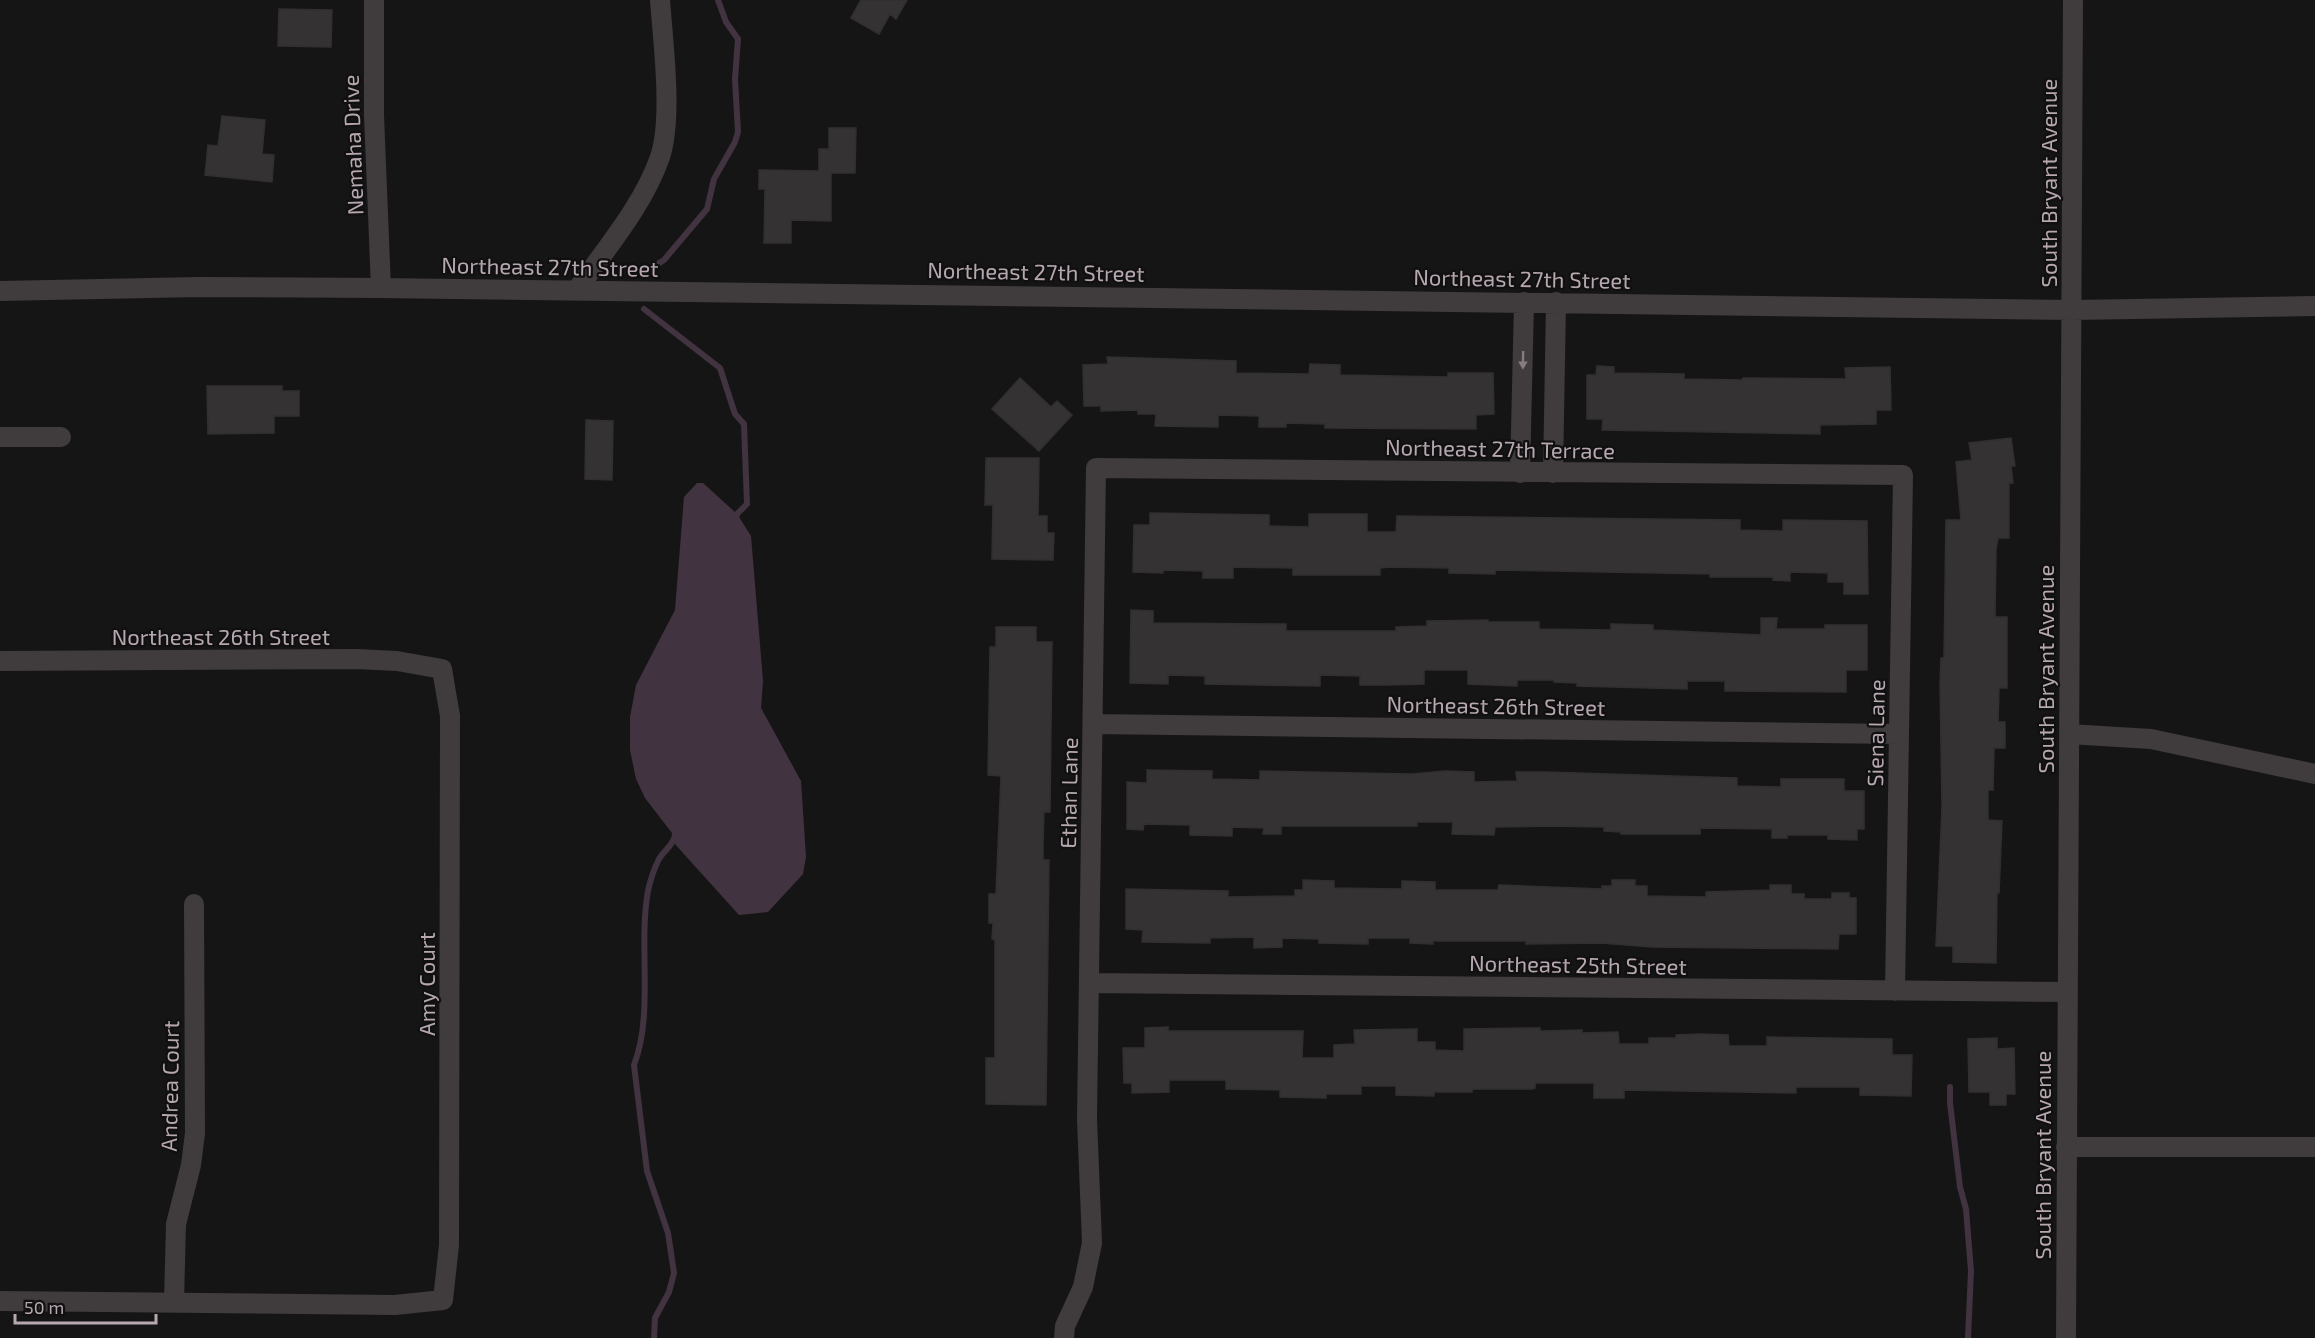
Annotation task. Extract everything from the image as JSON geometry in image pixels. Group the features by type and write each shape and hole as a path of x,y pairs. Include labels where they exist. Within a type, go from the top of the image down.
{"street":[{"name":"Nemaha Drive","path":"374,0 374,115 381,288"},
{"path":"577,290 637,204 660,155 665,101 660,0"},
{"name":"South Bryant Avenue","path":"2066,1338 2073,0"},
{"name":"Northeast 27th Street","path":"0,291 199,286 2072,310 2315,306"},
{"path":"1520,473 1524,302"},
{"path":"1553,473 1556,302"},
{"path":"0,437 61,437"},
{"name":"Northeast 27th Terrace","path":"1096,468 1903,475"},
{"name":"Ethan Lane","path":"1064,1338 1065,1326 1083,1287 1092,1243 1087,1119 1096,468"},
{"name":"Siena Lane","path":"1895,991 1903,475"},
{"name":"Northeast 26th Street","path":"0,662 356,659 397,661 442,669"},
{"name":"Amy Court","path":"174,1302 396,1305 443,1300 449,1245 450,716 442,669"},
{"name":"Northeast 26th Street","path":"1093,724 1898,734"},
{"path":"2069,734 2151,739 2315,774"},
{"name":"Andrea Court","path":"174,1302 176,1224 195,1133 194,904"},
{"name":"Northeast 25th Street","path":"1089,983 2067,992"},
{"path":"2066,1147 2315,1147"},
{"path":"0,1300 174,1302"}],"shaded area":[{"path":"697,483 703,483 737,514 751,536 763,681 761,708 801,781 806,857 803,874 768,912 739,915 674,843 672,833 645,798 636,779 630,750 630,717 636,685 675,610 684,497"}],"building":[{"path":"861,0 907,0 896,19 890,14 879,34 851,18"},
{"path":"279,9 332,10 331,47 278,46"},
{"path":"222,116 265,120 262,154 274,155 272,182 205,175 208,145 218,146"},
{"path":"829,128 856,128 855,173 831,173 831,221 791,220 791,243 764,243 765,189 759,189 759,170 819,171 819,149 829,149"},
{"path":"1107,357 1236,361 1236,373 1309,374 1310,364 1340,365 1340,375 1448,377 1448,373 1493,373 1494,414 1476,415 1476,429 1325,428 1325,424 1286,423 1286,427 1259,427 1259,416 1218,415 1218,427 1155,426 1156,414 1138,414 1138,410 1101,411 1101,406 1084,406 1083,365 1108,364"},
{"path":"1597,366 1614,367 1614,373 1684,374 1684,379 1742,380 1743,378 1846,379 1845,368 1890,367 1891,410 1876,410 1876,424 1820,425 1820,434 1602,430 1603,419 1587,419 1587,375 1596,375"},
{"path":"1020,378 1051,407 1057,401 1072,415 1039,451 992,409"},
{"path":"207,386 282,386 282,391 299,391 299,416 274,416 274,433 208,434"},
{"path":"586,420 613,421 612,480 585,479"},
{"path":"2011,438 2015,466 2011,466 2013,483 2009,483 2009,538 1998,538 1996,550 1995,617 2007,617 2007,688 1999,688 1998,722 2005,722 2005,748 1994,748 1993,790 1988,790 1988,820 2002,821 1999,893 1997,893 1996,963 1953,962 1953,946 1936,946 1942,806 1940,684 1941,658 1944,658 1946,520 1961,520 1956,462 1972,460 1969,443"},
{"path":"986,458 1039,458 1038,516 1047,516 1047,533 1054,533 1053,560 992,559 993,505 985,505"},
{"path":"1150,513 1269,515 1269,526 1309,527 1309,514 1367,514 1367,532 1396,532 1397,516 1740,520 1740,530 1783,531 1783,520 1867,521 1868,594 1844,594 1844,582 1828,582 1828,573 1790,572 1790,581 1773,580 1773,577 1710,577 1710,574 1495,570 1495,574 1449,573 1449,568 1390,567 1380,568 1380,575 1293,575 1293,568 1233,567 1233,578 1203,578 1203,571 1133,572 1134,525 1150,525"},
{"path":"1131,610 1153,611 1153,623 1286,624 1286,631 1396,631 1396,627 1427,626 1427,621 1488,620 1488,622 1539,622 1539,629 1611,630 1611,624 1653,625 1653,630 1761,635 1761,618 1777,618 1776,629 1825,629 1825,625 1867,625 1867,670 1846,670 1846,692 1725,691 1725,681 1687,681 1687,689 1577,686 1577,683 1554,682 1554,680 1517,680 1517,686 1468,684 1468,670 1424,670 1424,684 1360,685 1360,676 1320,675 1320,686 1205,684 1205,676 1168,675 1168,684 1130,683"},
{"path":"996,627 1036,627 1036,642 1052,642 1050,812 1044,812 1043,843 1043,860 1049,860 1046,1105 986,1104 986,1058 995,1058 995,940 992,939 993,923 989,923 989,894 996,894 1001,776 988,775 990,647 996,647"},
{"path":"1147,770 1212,771 1212,779 1260,780 1260,771 1412,774 1445,771 1474,772 1474,782 1517,781 1516,772 1545,772 1737,778 1737,786 1781,787 1781,779 1844,779 1844,791 1864,791 1864,829 1857,829 1857,840 1828,839 1828,835 1787,835 1787,838 1772,838 1772,829 1700,828 1700,834 1621,834 1621,832 1604,831 1604,827 1553,826 1495,827 1494,835 1452,834 1453,822 1417,822 1417,826 1281,826 1281,834 1263,834 1264,828 1232,827 1232,836 1190,835 1190,825 1144,824 1143,830 1127,829 1127,782 1147,783"},
{"path":"1303,880 1334,881 1334,888 1402,889 1402,881 1435,882 1435,890 1498,890 1499,885 1602,889 1602,886 1612,886 1612,880 1635,880 1635,886 1647,886 1647,896 1706,897 1706,892 1770,890 1770,885 1791,885 1791,894 1804,894 1804,899 1832,899 1832,893 1849,893 1849,898 1856,898 1856,934 1839,934 1838,949 1652,947 1601,943 1526,944 1526,941 1433,941 1433,944 1410,943 1410,938 1368,938 1368,944 1319,943 1319,939 1282,938 1282,947 1254,948 1254,937 1210,938 1210,943 1142,942 1143,930 1126,929 1126,889 1228,891 1228,897 1295,896 1295,890 1303,890"},
{"path":"1168,1027 1168,1031 1303,1031 1302,1058 1334,1058 1334,1045 1355,1044 1354,1030 1417,1029 1417,1042 1435,1042 1435,1050 1464,1051 1464,1029 1540,1028 1540,1031 1618,1032 1619,1044 1649,1044 1649,1038 1676,1038 1676,1035 1701,1034 1728,1035 1729,1046 1767,1046 1767,1037 1892,1039 1892,1055 1912,1055 1911,1096 1860,1095 1860,1087 1796,1087 1796,1093 1624,1090 1624,1098 1594,1098 1594,1083 1535,1083 1535,1088 1532,1089 1472,1089 1472,1092 1434,1092 1434,1096 1396,1095 1396,1086 1361,1086 1361,1094 1326,1094 1326,1098 1280,1097 1280,1090 1226,1089 1226,1080 1169,1080 1169,1092 1132,1093 1132,1083 1124,1083 1123,1048 1145,1048 1145,1028"},
{"path":"1997,1038 1997,1049 2014,1048 2015,1094 2006,1094 2006,1105 1990,1105 1990,1092 1969,1092 1968,1039"}],"waterway":[{"path":"644,273 664,260 707,209 714,179 735,142 738,132 735,79 738,39 726,22 718,0"},
{"path":"644,309 720,368 735,414 744,424 747,504 737,514 736,521"},
{"path":"654,1338 655,1318 669,1292 674,1273 668,1233 647,1171 634,1065 640,1045 645,1002 644,934 648,891 658,861 672,843 675,835"},
{"path":"1950,1087 1960,1187 1966,1209 1971,1271 1968,1338"}]}
